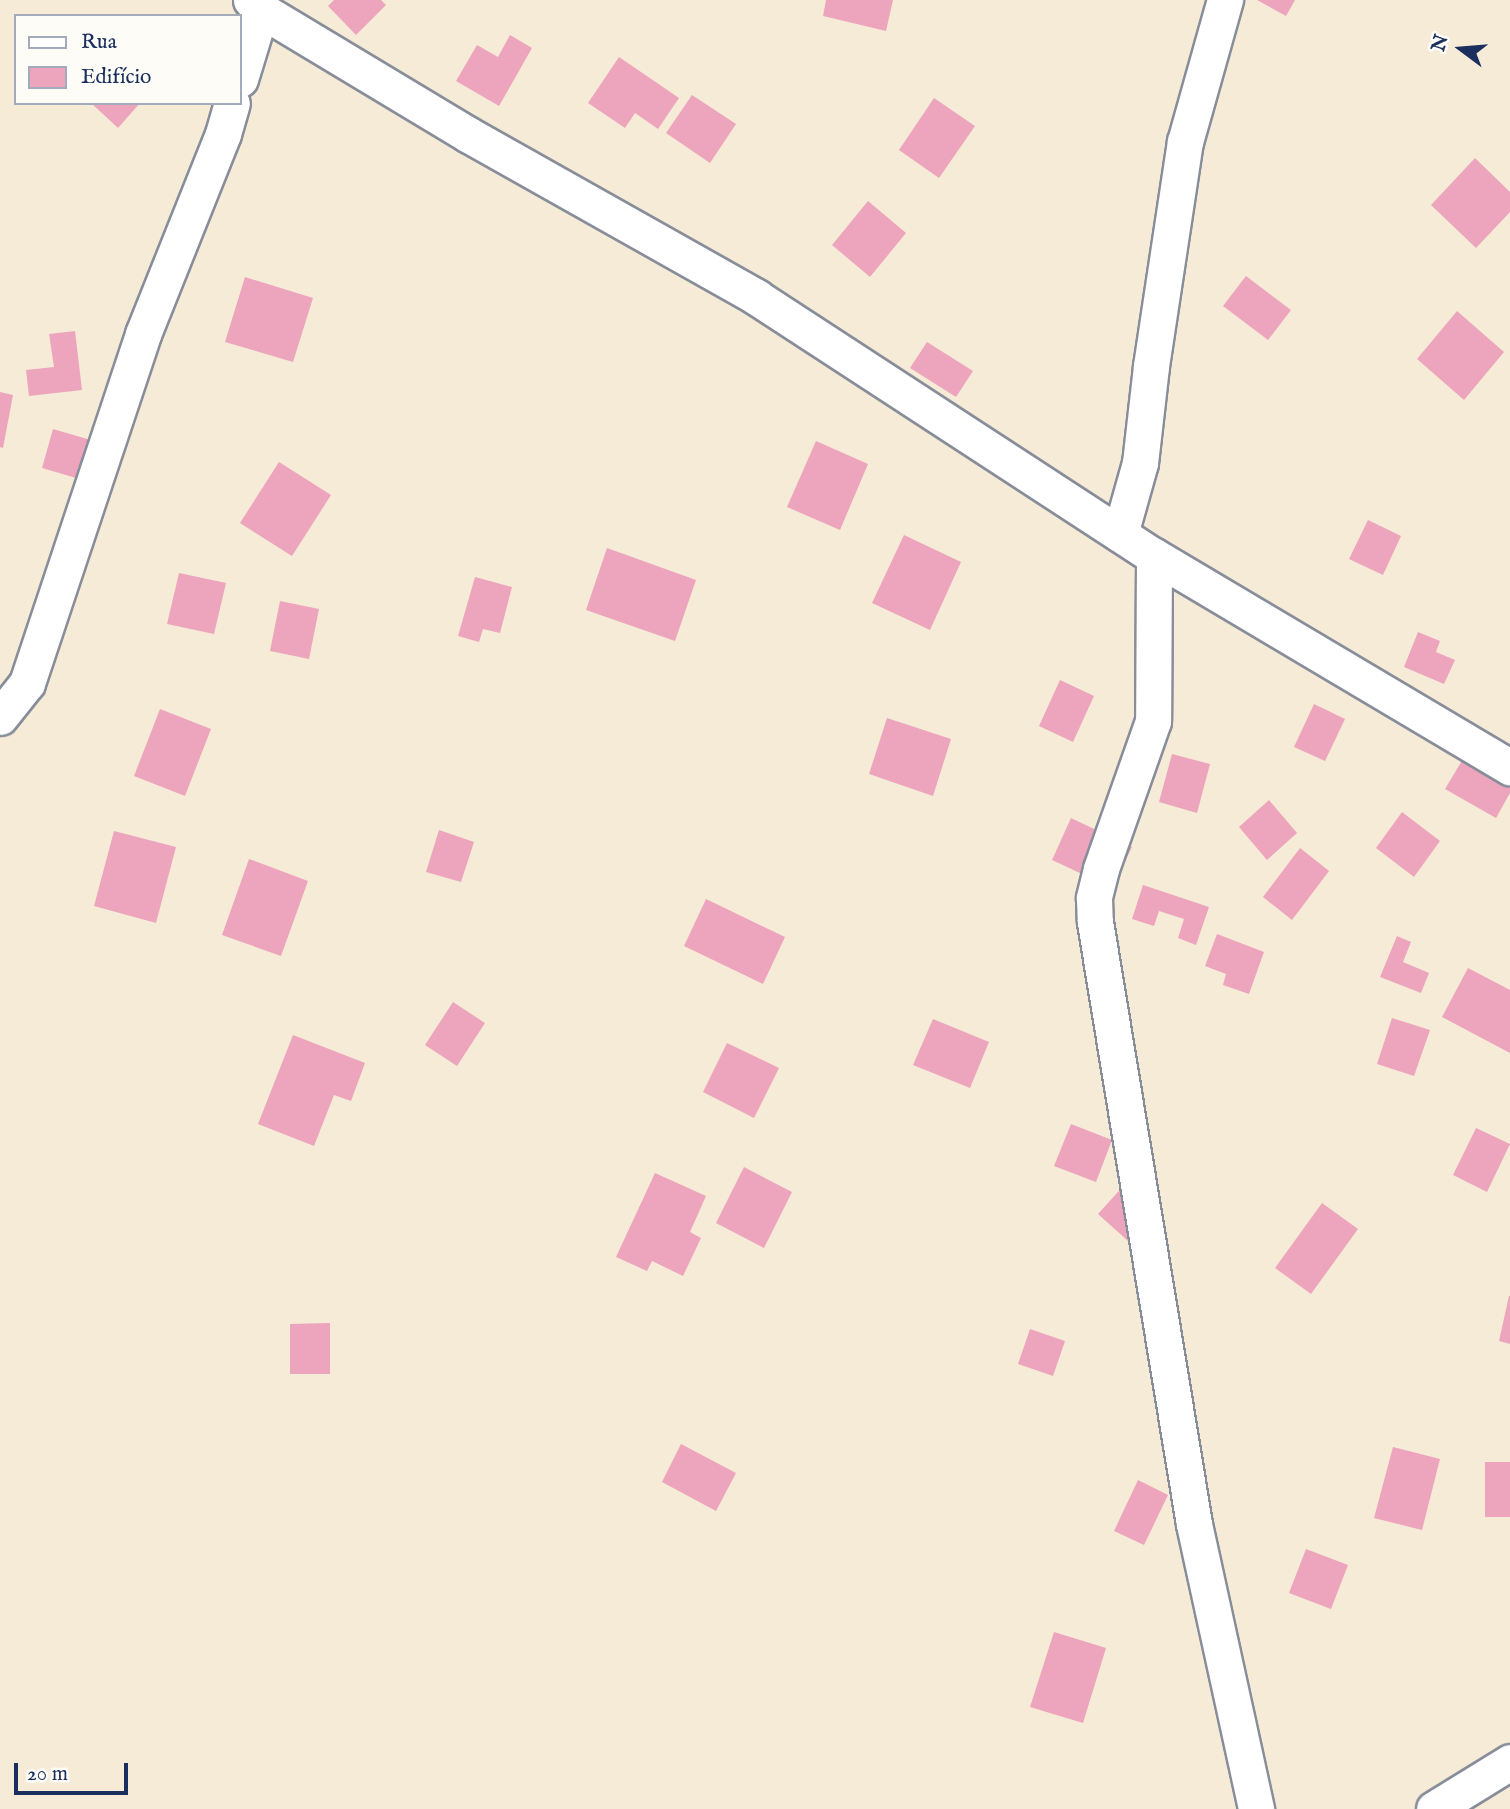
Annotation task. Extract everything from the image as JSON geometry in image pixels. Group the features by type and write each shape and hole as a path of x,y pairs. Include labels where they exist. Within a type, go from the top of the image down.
{"street":[{"path":"1120,534 1140,463 1151,366 1185,142 1225,0"},
{"path":"242,70 256,5 469,135 756,297 1154,556 1510,767"},
{"path":"0,717 27,682 37,657 142,334 223,134 231,105"},
{"path":"1154,556 1153,721 1101,869 1094,898 1095,922 1194,1524 1256,1809"},
{"path":"1434,1809 1510,1762"}],"building":[{"path":"334,0 381,0 386,5 356,35 328,6"},
{"path":"826,0 893,0 886,31 823,16"},
{"path":"1257,0 1295,0 1286,16"},
{"path":"510,35 532,48 499,106 456,81 477,45 498,57"},
{"path":"619,57 679,98 658,129 635,113 625,128 588,103"},
{"path":"692,95 736,124 710,163 666,133"},
{"path":"934,98 975,126 939,178 899,150"},
{"path":"93,105 138,105 118,128"},
{"path":"1475,158 1510,192 1510,212 1476,248 1431,205"},
{"path":"868,201 906,233 870,277 832,245"},
{"path":"1246,276 1291,310 1268,340 1223,306"},
{"path":"245,277 313,298 293,362 225,342"},
{"path":"1457,311 1504,352 1464,400 1417,359"},
{"path":"75,331 82,390 29,396 26,370 54,367 49,334"},
{"path":"927,342 973,371 956,397 910,368"},
{"path":"0,392 13,395 3,448 0,447"},
{"path":"53,429 101,443 90,482 42,468"},
{"path":"816,441 868,464 840,530 787,507"},
{"path":"279,462 331,495 292,556 240,523"},
{"path":"1368,520 1401,536 1383,575 1349,559"},
{"path":"904,535 961,562 930,630 872,603"},
{"path":"607,548 696,580 675,641 586,610"},
{"path":"179,573 226,583 214,634 167,624"},
{"path":"475,577 512,587 500,633 483,629 479,642 458,636"},
{"path":"280,601 319,609 309,659 270,651"},
{"path":"1418,632 1440,641 1436,652 1455,660 1444,684 1404,667"},
{"path":"1060,680 1094,696 1073,742 1039,726"},
{"path":"1314,704 1345,719 1325,761 1294,747"},
{"path":"160,709 211,729 185,796 134,776"},
{"path":"887,718 951,739 933,796 869,774"},
{"path":"1172,754 1210,764 1197,813 1159,802"},
{"path":"1463,759 1510,786 1510,793 1496,818 1445,789"},
{"path":"1269,800 1297,833 1267,860 1239,827"},
{"path":"1402,812 1440,841 1414,877 1376,848"},
{"path":"1071,818 1132,847 1112,888 1052,860"},
{"path":"439,830 474,842 461,882 426,872"},
{"path":"114,831 176,847 156,923 94,906"},
{"path":"1300,848 1329,871 1292,920 1263,897"},
{"path":"249,859 308,881 281,956 222,935"},
{"path":"1143,885 1209,907 1196,945 1178,938 1184,919 1159,911 1154,926 1132,919"},
{"path":"706,899 785,937 763,984 684,946"},
{"path":"1217,934 1264,952 1249,994 1223,985 1226,974 1205,966"},
{"path":"1397,936 1411,942 1403,962 1429,973 1421,993 1380,977"},
{"path":"1468,968 1510,990 1510,1053 1442,1017"},
{"path":"453,1002 485,1023 457,1066 425,1045"},
{"path":"1392,1018 1430,1030 1414,1076 1377,1064"},
{"path":"933,1019 989,1042 970,1088 913,1065"},
{"path":"293,1035 365,1063 351,1101 334,1095 314,1146 258,1124"},
{"path":"727,1043 779,1068 754,1118 703,1092"},
{"path":"1071,1124 1112,1140 1096,1182 1054,1166"},
{"path":"1476,1128 1510,1144 1487,1192 1453,1175"},
{"path":"744,1167 792,1192 764,1248 716,1223"},
{"path":"655,1173 706,1196 690,1232 701,1238 683,1276 652,1261 647,1271 616,1257"},
{"path":"1128,1181 1157,1208 1128,1241 1098,1214"},
{"path":"1322,1203 1358,1229 1311,1294 1275,1268"},
{"path":"1510,1296 1510,1344 1499,1341"},
{"path":"330,1323 330,1374 290,1374 290,1324"},
{"path":"1030,1329 1065,1341 1053,1376 1018,1364"},
{"path":"681,1444 736,1473 716,1511 662,1482"},
{"path":"1393,1447 1440,1459 1422,1530 1374,1518"},
{"path":"1485,1462 1510,1462 1510,1517 1485,1517"},
{"path":"1138,1480 1168,1495 1144,1545 1114,1531"},
{"path":"1306,1549 1348,1565 1331,1609 1289,1593"},
{"path":"1054,1632 1106,1648 1083,1723 1030,1707"}]}
